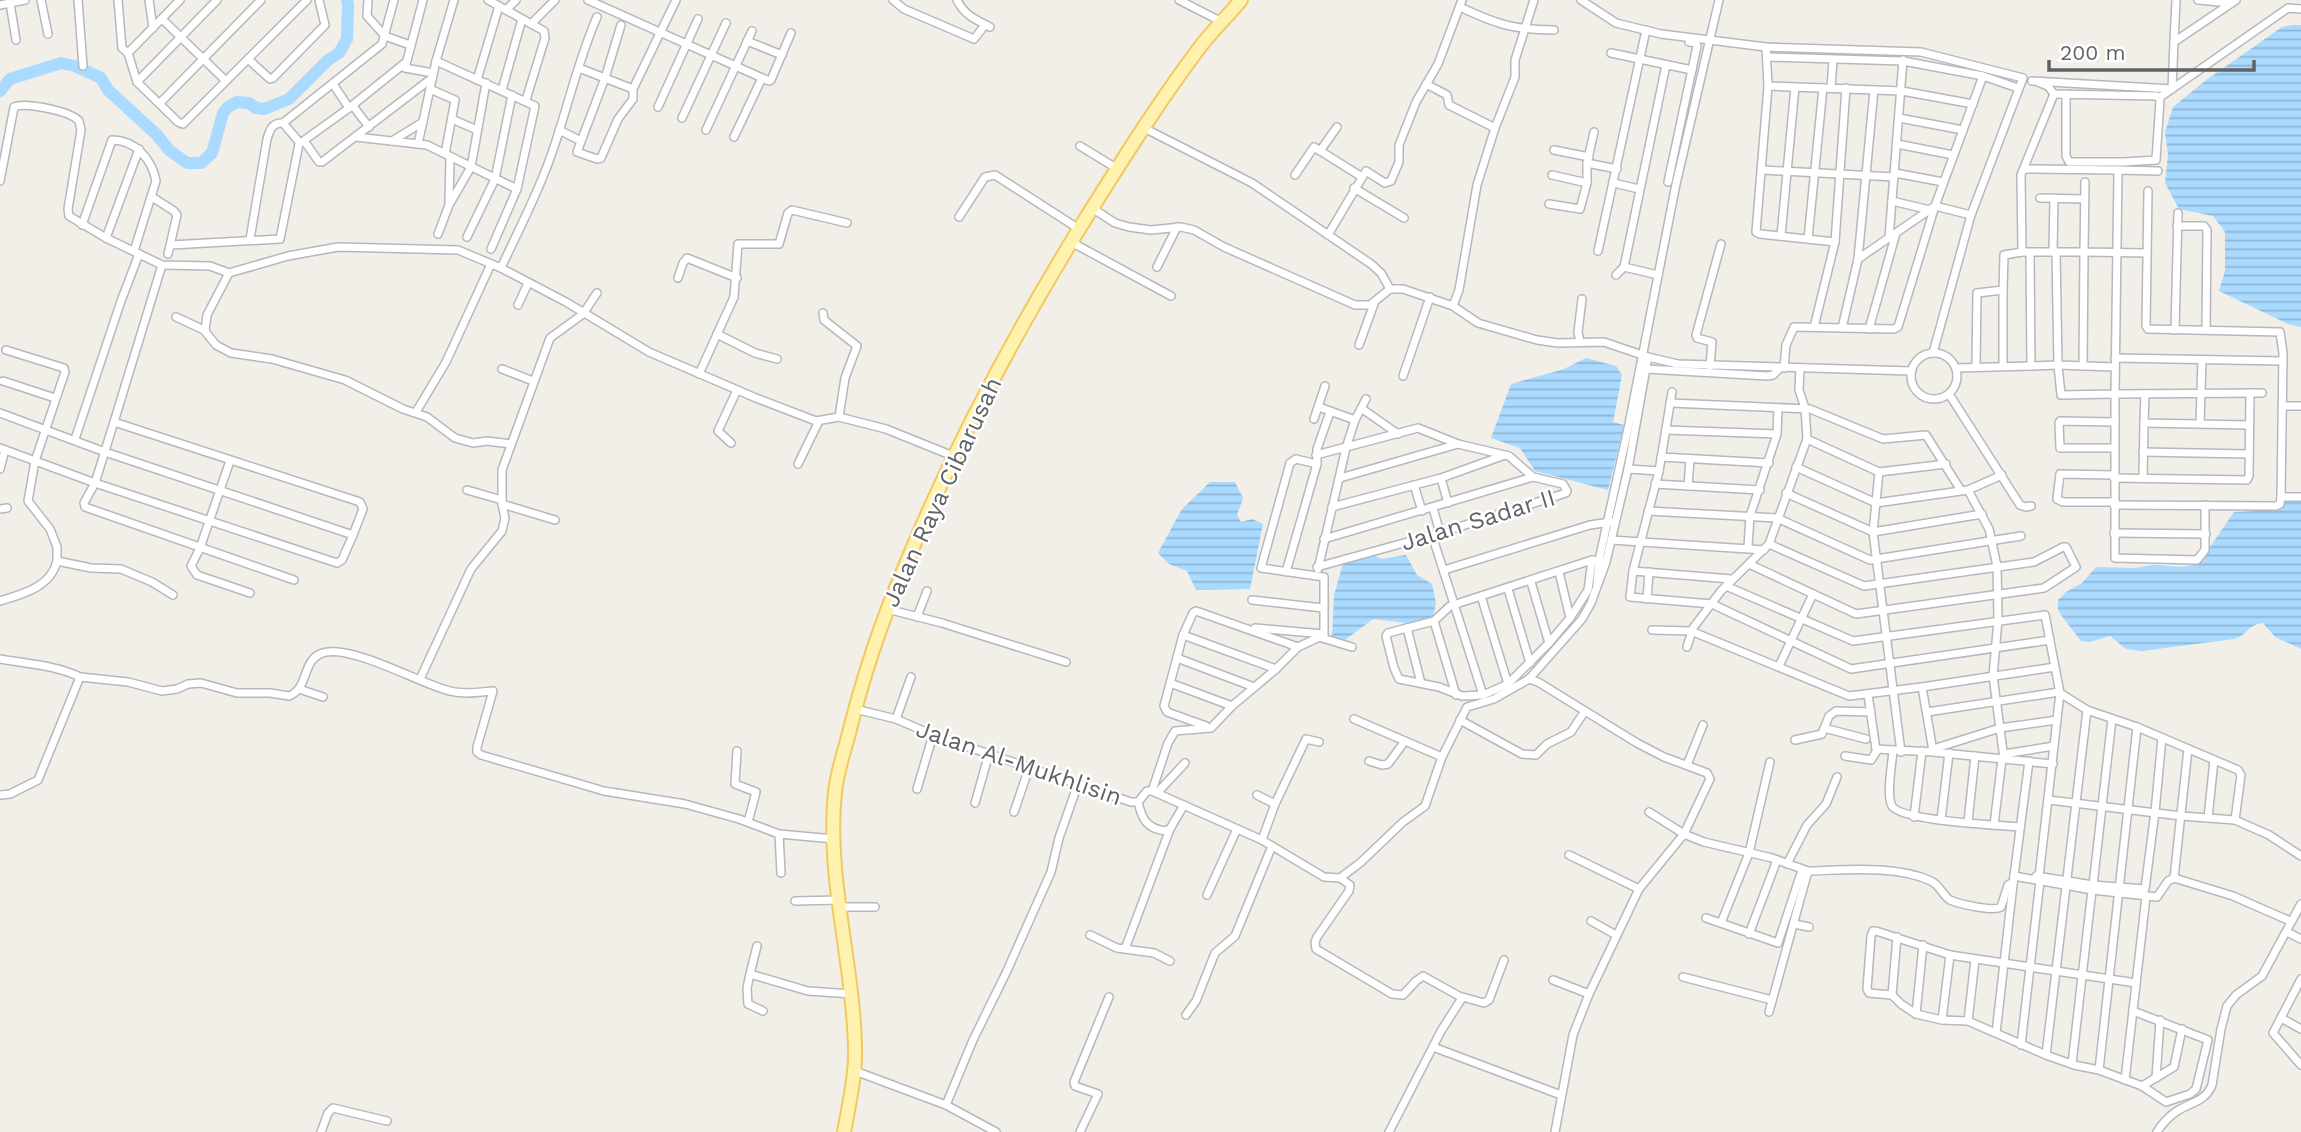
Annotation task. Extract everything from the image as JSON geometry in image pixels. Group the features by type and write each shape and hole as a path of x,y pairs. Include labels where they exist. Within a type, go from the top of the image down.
{"main road":[{"name":"Jalan Raya Cibarusah","path":"844,1132 855,1071 852,994 840,904 835,839 835,788 855,709 887,609 953,456 1024,321 1116,168 1196,53 1241,0"}],"street":[{"path":"41,0 48,34"},
{"path":"78,0 83,66"},
{"path":"118,0 122,47 128,53 137,82 178,122 185,124 307,0"},
{"path":"149,0 153,28"},
{"path":"137,82 217,0"},
{"path":"160,103 261,0"},
{"path":"248,59 270,79 273,78 325,25 319,0"},
{"path":"368,0 367,16 385,36 411,45"},
{"path":"250,239 267,138 273,125 283,123 382,44 394,0"},
{"path":"171,245 282,238 302,143 405,63 423,0"},
{"path":"418,144 436,61 454,0"},
{"path":"488,0 544,30 545,36 526,100"},
{"path":"477,80 502,8 516,0"},
{"path":"531,24 555,0"},
{"path":"588,0 761,78 771,80 791,33"},
{"path":"621,25 606,78 578,152 600,159 618,119 630,107 635,96 633,89 677,0"},
{"path":"893,0 904,9 976,38 988,26 972,19 962,10 957,0"},
{"path":"1179,0 1222,22"},
{"path":"1453,306 1460,284 1477,185 1495,128 1514,82 1514,66 1534,0"},
{"path":"1581,0 1616,23 1696,43 1668,182"},
{"path":"1599,561 1481,596 1445,609 1434,621 1388,633 1386,639 1397,677 1402,681 1439,687 1456,695 1469,697 1483,695 1508,684 1549,643 1588,590 1599,561 1628,469 1658,275 1718,0"},
{"path":"2172,89 2176,0"},
{"path":"2197,0 2234,1"},
{"path":"0,5 17,1 16,40"},
{"path":"2174,42 2234,1"},
{"path":"128,53 175,2"},
{"path":"1328,235 1366,171 1385,183 1391,181 1399,162 1399,145 1416,102 1438,64 1461,3 1499,24 1525,30 1554,30"},
{"path":"2159,98 2288,8 2301,9"},
{"path":"501,268 539,185 587,39 597,17"},
{"path":"162,19 226,81"},
{"path":"502,90 522,19"},
{"path":"658,107 698,19"},
{"path":"682,118 726,23"},
{"path":"1616,28 1766,47 1932,54 2048,86 2054,94 2159,98"},
{"path":"706,130 752,31"},
{"path":"1598,251 1646,32"},
{"path":"747,41 782,55"},
{"path":"1766,47 1768,86 1756,232 1835,242"},
{"path":"1869,329 1893,236 1892,201 1903,52"},
{"path":"1612,53 1692,70"},
{"path":"1767,57 1903,61 1983,76 2018,88"},
{"path":"1808,239 1814,173 1833,60"},
{"path":"436,61 533,103 536,108 517,189 491,249"},
{"path":"405,63 407,69 433,76"},
{"path":"1616,275 1623,267 1666,65"},
{"path":"579,68 633,89"},
{"path":"283,123 320,163 433,76"},
{"path":"1646,369 1770,376 1782,368 1792,329 1894,329 1899,326 1933,208 1983,76"},
{"path":"734,137 761,78"},
{"path":"1933,352 1971,215 2023,78"},
{"path":"2032,81 2172,89"},
{"path":"438,234 449,205 471,167 486,83"},
{"path":"333,84 369,127"},
{"path":"1426,85 1447,95 1449,105 1495,128"},
{"path":"1768,86 1902,91 1973,104"},
{"path":"1781,236 1794,87"},
{"path":"1814,327 1835,242 1846,88"},
{"path":"430,89 454,99 447,155 449,205"},
{"path":"1842,328 1858,259 1874,90"},
{"path":"2031,366 2021,177 2054,94"},
{"path":"467,237 495,178 512,95"},
{"path":"2066,95 2066,156 2069,162 2156,160 2159,98"},
{"path":"0,181 14,107 26,105 72,115 79,121 81,130 68,208 71,217 106,238 162,265 210,266 229,273 288,256 338,247 450,248 471,254 566,302 641,348 737,390 819,421 839,417 893,431 953,456"},
{"path":"1899,118 1963,130"},
{"path":"452,119 477,130"},
{"path":"391,141 423,121"},
{"path":"1320,151 1337,127"},
{"path":"1144,128 1252,183 1381,273 1390,289"},
{"path":"559,130 581,141"},
{"path":"1549,204 1580,209 1587,183 1588,160 1594,132"},
{"path":"356,137 432,147 517,189"},
{"path":"75,439 152,197 156,178 145,154 139,149 116,139 112,140 82,225"},
{"path":"1897,144 1953,155"},
{"path":"1080,146 1116,168"},
{"path":"1295,175 1312,148 1362,177"},
{"path":"106,238 139,149"},
{"path":"1554,150 1617,169"},
{"path":"2024,169 2158,171"},
{"path":"1762,170 1895,175 1943,182"},
{"path":"2118,170 2113,448 2114,557 2197,560 2205,550 2205,505"},
{"path":"959,217 985,177 995,175 1079,229"},
{"path":"1552,175 1587,183"},
{"path":"1614,183 1639,189"},
{"path":"2083,366 2085,183"},
{"path":"1354,188 1404,218"},
{"path":"2148,191 2148,329 2278,331 2282,336 2280,504 2114,504 2063,502 2057,499 2060,474 2246,480 2249,476 2250,393"},
{"path":"152,197 177,214 168,254"},
{"path":"2040,198 2084,199"},
{"path":"2054,198 2061,395 2262,393"},
{"path":"1892,201 1971,215"},
{"path":"1092,208 1115,223 1129,227 1151,230 1177,227 1194,230 1224,247 1360,306 1374,303 1390,289 1403,289 1453,306 1478,323 1537,340 1558,344 1604,342 1645,357 1678,364 1911,371"},
{"path":"1858,259 1933,208"},
{"path":"699,374 734,297 738,244 779,244 790,210 847,223"},
{"path":"2175,330 2178,213"},
{"path":"2177,226 2204,226 2207,230 2206,329"},
{"path":"1157,267 1177,227"},
{"path":"1071,242 1171,296"},
{"path":"1710,366 1712,342 1696,335 1721,244"},
{"path":"2003,366 2003,257 2006,254 2147,253"},
{"path":"678,278 687,258 737,278"},
{"path":"415,412 446,362 491,264"},
{"path":"162,265 105,452 84,503 86,509 294,580"},
{"path":"1623,267 1658,275"},
{"path":"205,331 207,314 229,273"},
{"path":"517,304 528,283"},
{"path":"1976,367 1977,293 2003,290"},
{"path":"420,679 471,569 502,531 505,518 502,470 550,338 583,314 597,293"},
{"path":"1403,376 1430,297"},
{"path":"1580,342 1578,332 1582,299"},
{"path":"1359,345 1374,303"},
{"path":"823,313 824,320 857,346 844,381 839,417"},
{"path":"176,317 205,331 216,345 224,350 279,361 345,380 402,409 432,420 455,438 473,443 487,441 511,444"},
{"path":"717,334 755,353 777,359"},
{"path":"0,601 44,583 55,571 57,547 50,529 28,501 35,461 63,380 64,368 6,350"},
{"path":"1933,352 1947,357 1956,368 1958,377 1949,394 1942,398 1926,398 1913,387 1911,371 1919,358 1933,352"},
{"path":"1504,960 1487,1002 1462,998 1423,976 1403,995 1392,994 1316,949 1315,942 1350,888 1349,884 1340,878 1425,806 1464,710 1471,705 1494,699 1529,679 1582,619 1598,584 1599,561 1611,540 1611,522 1646,369 1645,357"},
{"path":"2115,358 2283,361"},
{"path":"2200,424 2202,360"},
{"path":"1956,368 2058,365 2115,367"},
{"path":"1687,647 1691,631 1728,582 1766,547 1807,439 1805,408 1799,390 1800,368"},
{"path":"502,369 533,381"},
{"path":"3,381 55,398"},
{"path":"1314,419 1325,386"},
{"path":"731,443 718,431 737,390"},
{"path":"1672,392 1659,471 1647,510 1629,596 1712,604 1851,669 2050,640"},
{"path":"1949,394 2020,505 2026,508 2031,506"},
{"path":"2143,477 2145,394"},
{"path":"1322,636 1322,576 1317,567 1346,448 1355,420 1366,399"},
{"path":"1670,403 1805,408 1816,410 1883,439 1926,435 1982,514 1993,540 1998,594 1993,676 2003,757 1994,825"},
{"path":"2283,405 2301,406"},
{"path":"1319,407 1355,420"},
{"path":"1360,408 1398,433"},
{"path":"1748,547 1750,516 1777,434 1778,408"},
{"path":"1286,572 1330,412"},
{"path":"0,413 105,452 353,535"},
{"path":"798,464 819,421"},
{"path":"0,469 3,449 94,484 337,563 342,560 363,509 361,503 114,422"},
{"path":"2113,448 2060,448 2059,423 2115,422"},
{"path":"2144,424 2249,425"},
{"name":"Jalan Sadar II","path":"1316,455 1418,428 1458,444 1511,457 1533,477 1563,484 1567,492 1436,534 1317,567"},
{"path":"1666,430 1777,434"},
{"path":"1807,439 1880,472 1946,464"},
{"path":"1340,478 1458,444"},
{"path":"2143,452 2249,454"},
{"path":"1332,507 1441,478 1506,455"},
{"path":"1661,457 1769,463"},
{"path":"1317,464 1296,459 1290,463 1261,568 1322,576"},
{"path":"1688,486 1690,459"},
{"path":"230,461 200,548 191,564 194,573 250,593"},
{"path":"1796,467 1876,503 1964,489 2002,475"},
{"path":"1628,469 1659,471"},
{"path":"1880,472 1873,531 1894,691 1897,751 1890,802 1895,810 1914,817 2020,827"},
{"path":"1324,539 1533,477"},
{"path":"1441,478 1448,503"},
{"path":"1655,484 1760,490"},
{"path":"1414,485 1422,511"},
{"path":"467,490 555,520"},
{"path":"1786,493 1873,531 1982,514"},
{"path":"2281,497 2301,496"},
{"path":"1433,508 1444,570 1483,695"},
{"path":"1647,510 1777,518 1863,558 1876,559 2021,536"},
{"path":"1444,570 1597,523 1611,522"},
{"path":"2114,533 2206,534"},
{"path":"1611,540 1766,547 1860,584 1878,585 2039,561 2063,547 2066,547 2076,567 2044,588 1852,613 1749,565"},
{"path":"57,561 91,568 121,569 152,582 173,595"},
{"path":"1633,571 1728,582 1851,641 2043,614 2046,617 2060,693 2021,1045"},
{"path":"1559,572 1570,618"},
{"path":"1647,599 1649,572"},
{"path":"1531,582 1549,643"},
{"path":"1508,589 1530,663"},
{"path":"917,617 927,591"},
{"path":"1779,666 1813,594"},
{"path":"1481,596 1508,684"},
{"path":"1252,600 1324,608"},
{"path":"887,609 942,622 1066,662"},
{"path":"1211,728 1167,712 1164,706 1190,615 1196,611 1298,647"},
{"path":"1434,621 1456,695"},
{"path":"1243,626 1322,636 1352,647"},
{"path":"1407,628 1421,684"},
{"path":"1652,630 1691,631 1848,696 2055,667"},
{"path":"1183,635 1276,669"},
{"path":"1155,792 1168,743 1175,731 1211,728 1298,647 1322,636"},
{"path":"0,659 40,667 52,666 80,677 128,682 162,691 194,683 246,694 270,692 289,696 299,689 313,658 327,652 386,665 437,687 461,694 493,691 477,747 481,755 604,791 679,802 779,834 835,839"},
{"path":"1177,659 1254,687"},
{"path":"0,795 10,794 38,780 80,677"},
{"path":"896,719 911,677"},
{"path":"1529,679 1637,743 1707,773 1710,779 1684,834 1639,889 1589,994 1573,1035 1555,1132"},
{"path":"1170,683 1232,706"},
{"path":"1922,687 1933,751"},
{"path":"299,689 323,697"},
{"path":"1927,712 2060,693 2087,710 2137,727 2238,770 2241,775 2235,820"},
{"path":"1846,756 1871,760 1877,749 1868,695"},
{"name":"Jalan Al-Mukhlisin","path":"855,709 896,719 933,735 1131,802 1138,802 1147,791 1155,792 1262,840 1324,877 1340,878"},
{"path":"2046,1055 2087,710"},
{"path":"1460,720 1530,756 1536,755 1547,744 1571,732 1586,711"},
{"path":"1795,740 1821,734 1829,716 1836,711 1871,712"},
{"path":"1354,719 1443,757"},
{"path":"2072,1064 2112,719"},
{"path":"1933,751 2000,728 2057,720"},
{"path":"1686,765 1703,725"},
{"path":"2099,1070 2137,727"},
{"path":"1824,729 1866,739"},
{"path":"917,789 933,735"},
{"path":"2118,891 2145,888 2162,738"},
{"path":"1262,840 1275,804 1306,739 1319,743"},
{"path":"1369,761 1388,764 1405,741"},
{"path":"2003,757 2054,746"},
{"path":"1877,749 1933,751 2053,764"},
{"path":"2174,878 2188,749"},
{"path":"737,751 735,783 756,792 748,822"},
{"path":"1914,817 1922,751"},
{"path":"1941,820 1948,753"},
{"path":"975,803 989,754"},
{"path":"1968,822 1975,756"},
{"path":"2208,818 2214,760"},
{"path":"1996,1033 2029,761"},
{"path":"1721,923 1748,853 1770,762"},
{"path":"1155,792 1185,764"},
{"path":"1014,812 1029,768"},
{"path":"1787,864 1807,825 1826,804 1837,777"},
{"path":"946,1105 1051,872 1059,838 1078,784"},
{"path":"1258,795 1275,804"},
{"path":"2049,800 2235,820 2269,835 2301,856"},
{"path":"1138,802 1143,820 1147,824 1160,831 1170,829"},
{"path":"1125,949 1170,829 1184,805"},
{"path":"1649,812 1684,834 1704,842 1777,860 1805,870 1859,869 1892,872 1930,881 1938,886 1948,899 1993,911 2001,907 2008,885 2014,877"},
{"path":"1207,895 1237,830"},
{"path":"779,834 781,873"},
{"path":"1186,1015 1196,1001 1216,953 1235,936 1272,846"},
{"path":"1569,855 1639,889"},
{"path":"1749,934 1777,860"},
{"path":"1706,918 1775,944 1780,941 1805,870"},
{"path":"1769,1012 1794,924 1805,870"},
{"path":"2014,877 2146,897 2157,897 2168,881 2174,878 2233,896 2290,921"},
{"path":"2125,1080 2146,897"},
{"path":"795,901 875,907"},
{"path":"2157,1132 2168,1118 2203,1098 2212,1085 2221,1029 2229,1002 2262,976 2301,904"},
{"path":"1591,921 1616,935"},
{"path":"1794,924 1809,927"},
{"path":"2136,983 1975,960 1874,931 1870,949 1868,991 1892,995 1916,1014 1942,1020 1968,1021 2046,1055 2142,1086 2166,1102 2190,1094"},
{"path":"2287,932 2301,939"},
{"path":"1090,935 1117,948 1154,953 1170,961"},
{"path":"1892,995 1898,937"},
{"path":"1916,1014 1923,945"},
{"path":"757,946 750,974 748,1002 751,1007 763,1011"},
{"path":"1942,1020 1950,955"},
{"path":"1968,1021 1975,960"},
{"path":"750,974 808,991 852,994"},
{"path":"1683,977 1772,1000"},
{"path":"2298,1060 2274,1035 2301,979"},
{"path":"1553,980 1589,994"},
{"path":"2292,995 2301,1000"},
{"path":"1080,1132 1098,1094 1075,1087 1074,1082 1109,997"},
{"path":"1389,1132 1462,998"},
{"path":"2133,1010 2206,1038 2209,1042 2198,1086 2190,1094 2183,1108"},
{"path":"2281,1018 2301,1029"},
{"path":"2155,1078 2160,1020"},
{"path":"2142,1086 2174,1067 2182,1029"},
{"path":"1433,1047 1560,1095"},
{"path":"855,1071 946,1105 981,1128 996,1132"},
{"path":"321,1132 328,1113 333,1108 387,1121"}],"water":[{"path":"2301,25 2301,327 2288,324 2219,291 2225,271 2225,232 2213,216 2179,209 2165,183 2168,155 2165,132 2173,107 2282,27"},
{"path":"1586,358 1616,366 1622,375 1613,422 1624,425 1608,490 1535,471 1520,448 1491,438 1511,384 1564,369"},
{"path":"1210,482 1235,482 1243,498 1237,515 1241,522 1252,519 1263,524 1250,589 1196,590 1187,571 1169,564 1158,553 1182,509"},
{"path":"2289,500 2301,500 2301,649 2275,637 2263,623 2234,639 2142,651 2126,649 2110,636 2090,642 2081,641 2058,609 2058,600 2082,583 2096,567 2193,565 2201,560 2234,512 2274,510"},
{"path":"1368,553 1382,559 1406,555 1417,575 1432,584 1436,603 1433,616 1415,624 1373,619 1345,640 1332,637 1334,595 1344,560"}],"waterway":[{"path":"0,91 10,79 61,63 75,66 101,78 108,90 157,135 169,150 187,163 201,163 212,153 223,113 228,107 237,102 264,109 289,99 328,60 339,53 347,39 347,0"}]}
